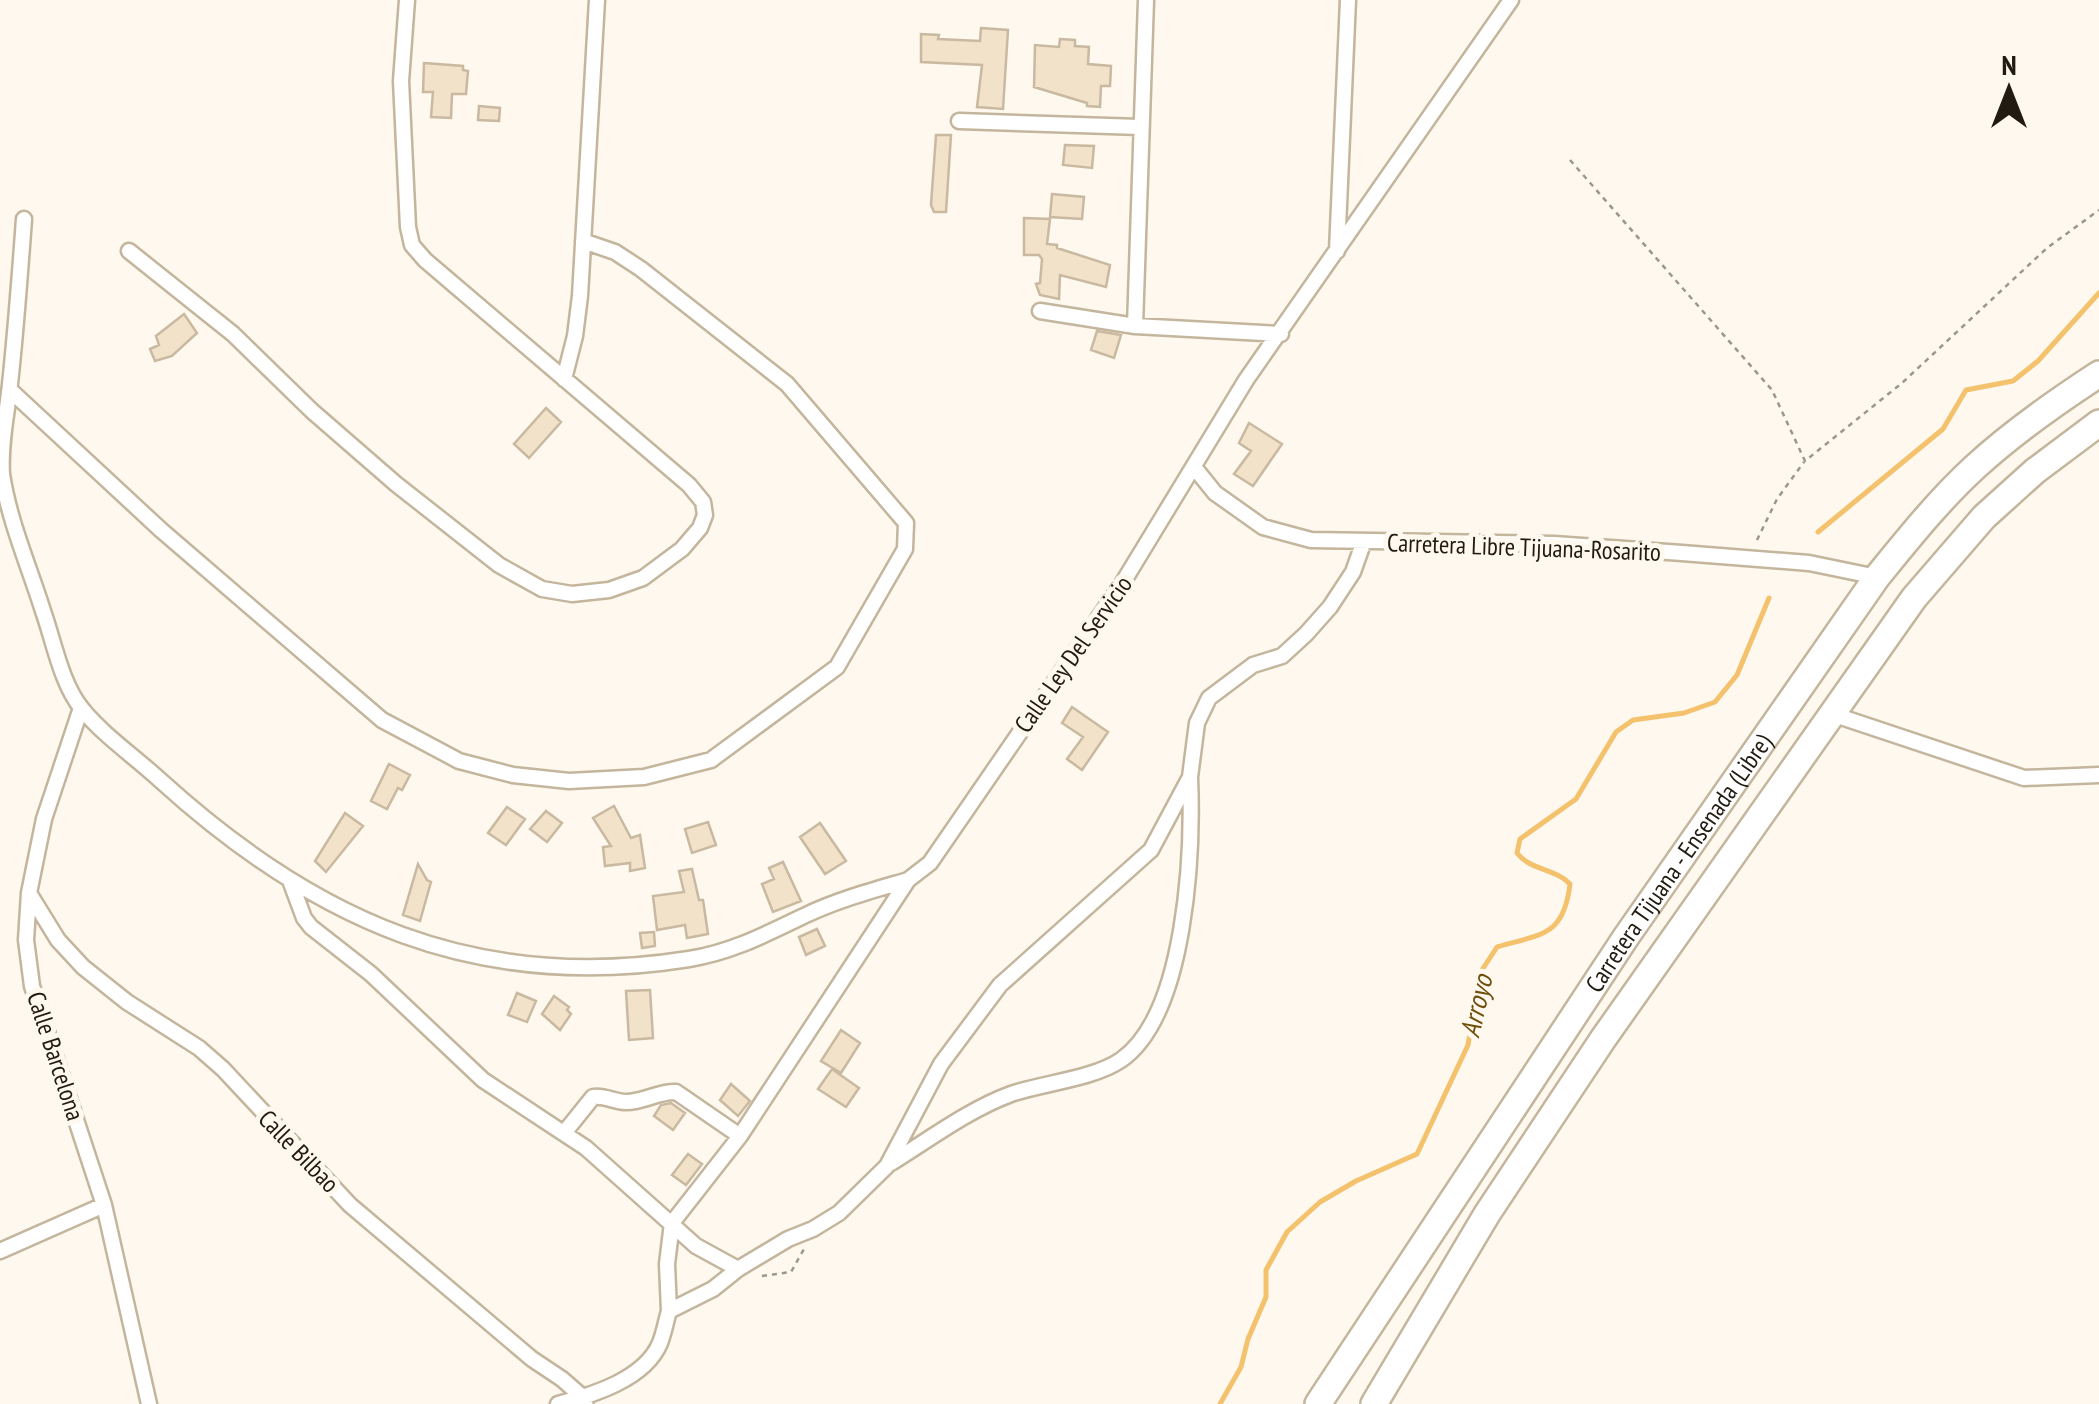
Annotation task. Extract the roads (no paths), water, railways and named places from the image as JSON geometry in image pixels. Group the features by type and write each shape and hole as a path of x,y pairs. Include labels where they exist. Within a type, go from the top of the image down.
{"highway":[{"name":"Carretera Tijuana - Ensenada (Libre)","path":"1318,1404 1626,936 1877,577 1976,466 2050,406 2099,374"},
{"name":"Carretera Tijuana - Ensenada (Libre)","path":"1374,1404 1487,1214 1602,1039 1914,598 1984,517 2035,471 2099,423"}],"street":[{"path":"129,251 233,334 312,411 396,484 499,565 542,589 572,594 609,590 643,578 682,549 700,528 704,515 702,502 690,485 412,245 401,81 407,0"},
{"path":"564,379 575,336 598,0"},
{"path":"1134,326 1146,0"},
{"path":"1337,252 1348,0"},
{"name":"Calle Ley Del Servicio","path":"672,1223 740,1136 908,880 930,863 1122,584 1246,380 1511,0"},
{"path":"959,121 1140,127"},
{"path":"24,219 10,390 2,438 2,472 12,516 59,661 81,708 196,813 291,884 420,944 475,956 574,968 674,961 730,950 836,903 908,880"},
{"path":"10,390 161,530 279,629 313,664 382,720 459,761 512,775 568,781 644,776 711,760 837,667 905,549 906,523 787,384 641,269 615,252 583,241"},
{"path":"1040,311 1134,326 1281,334"},
{"name":"Carretera Libre Tijuana-Rosarito","path":"1194,467 1215,493 1263,527 1311,540 1554,544 1809,563 1877,577"},
{"path":"670,1311 713,1289 788,1239 839,1213 887,1166 966,1116 1010,1095 1120,1060 1139,1041 1158,1014 1179,946 1192,831 1190,776 1196,723 1209,698 1252,665 1282,656 1306,634 1353,572 1364,541"},
{"name":"Calle Barcelona","path":"81,708 44,819 29,892 26,940 32,986 104,1206 149,1404"},
{"path":"1832,714 2024,778 2099,775"},
{"path":"887,1166 960,1035 1000,985 1150,850 1190,776"},
{"path":"291,884 311,927 372,974 484,1080 564,1133 696,1246 738,1269"},
{"name":"Calle Bilbao","path":"29,892 58,940 83,967 127,1002 199,1048 350,1204 586,1401"},
{"path":"564,1133 593,1098 628,1102 666,1091 676,1092 740,1136"},
{"path":"0,1251 104,1206"},
{"path":"558,1404 586,1401 640,1370 660,1346 670,1311 668,1264 672,1223"}],"waterway":[{"name":"Arroyo","path":"1818,532 1943,429 1966,390 2013,381 2038,361 2099,293"},
{"name":"Arroyo","path":"1220,1404 1241,1367 1266,1297 1266,1270 1287,1232 1320,1202 1417,1154 1468,1045 1480,973 1497,947 1548,930 1562,914 1570,884 1523,859 1517,853 1520,839 1576,799 1616,732 1633,720 1684,713 1715,702 1737,675 1769,598"}]}
